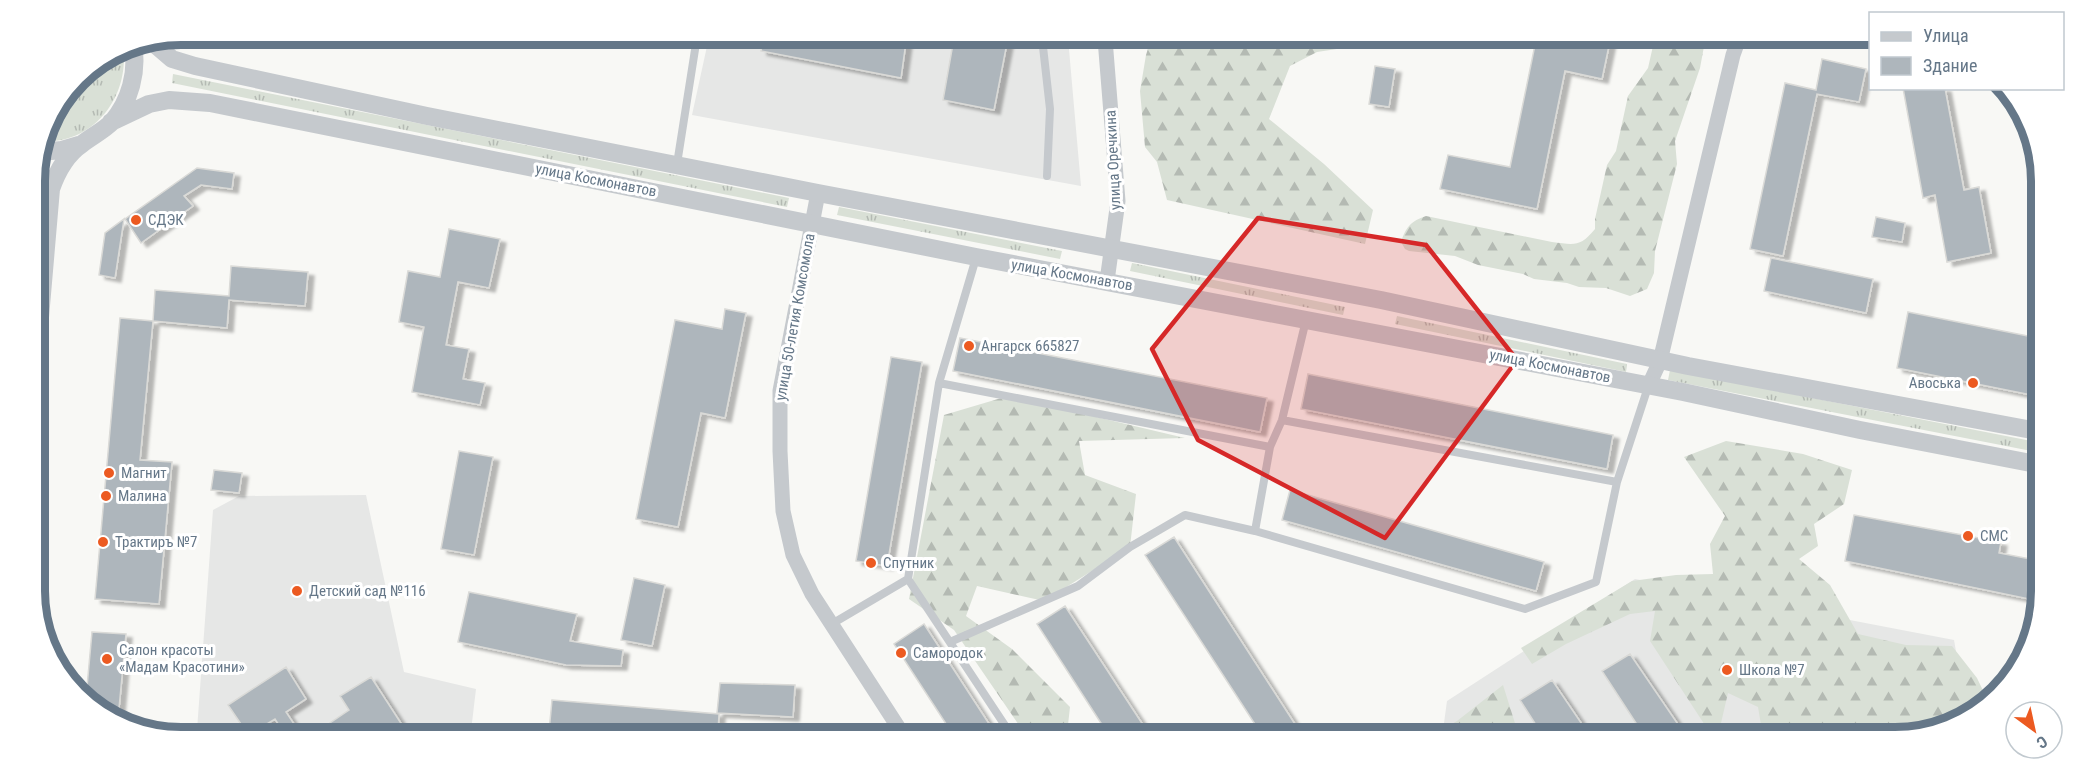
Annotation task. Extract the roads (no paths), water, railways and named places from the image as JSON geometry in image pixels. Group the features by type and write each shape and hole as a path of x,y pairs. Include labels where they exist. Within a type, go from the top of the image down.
{"street":[{"name":"улица Оречкина","path":"1105,45 1118,201 1107,281"},
{"path":"1648,385 1660,361 1737,45"},
{"name":"улица Космонавтов","path":"159,47 172,59 195,66 416,113 818,193 1381,300 1660,361 2031,430"},
{"path":"49,151 81,144 97,135 111,122 122,107 130,90 134,72 133,54"},
{"name":"улица Космонавтов","path":"111,122 141,107 169,100 210,103 976,257 1648,385 2031,463"},
{"path":"45,259 51,189 67,159 81,144"},
{"name":"улица 50-летия Комсомола","path":"818,193 780,391 783,511 793,555 812,594 898,727"}],"lane":[{"path":"676,165 695,45"},
{"path":"1043,45 1050,109 1047,176"},
{"path":"976,257 939,383 908,579 1006,727"},
{"path":"1255,531 1270,447 1282,420 1306,319"},
{"path":"939,383 1270,447"},
{"path":"951,642 1078,586 1131,548 1185,515 1255,531 1525,609 1596,582 1617,482 1648,385"},
{"path":"1282,420 1617,482"},
{"path":"830,625 908,579"}],"place":[{"name":"СДЭК","path":"136,220"},
{"name":"Ангарск 665827","path":"969,346"},
{"name":"Авоська","path":"1973,383"},
{"name":"Магнит","path":"109,473"},
{"name":"Малина","path":"106,496"},
{"name":"СМС","path":"1968,536"},
{"name":"Трактиръ №7","path":"103,542"},
{"name":"Спутник","path":"871,563"},
{"name":"Детский сад №116","path":"297,591"},
{"name":"Самородок","path":"901,653"},
{"name":"Салон красоты «Мадам Красотини»","path":"107,659"},
{"name":"Школа №7","path":"1727,670"}]}
